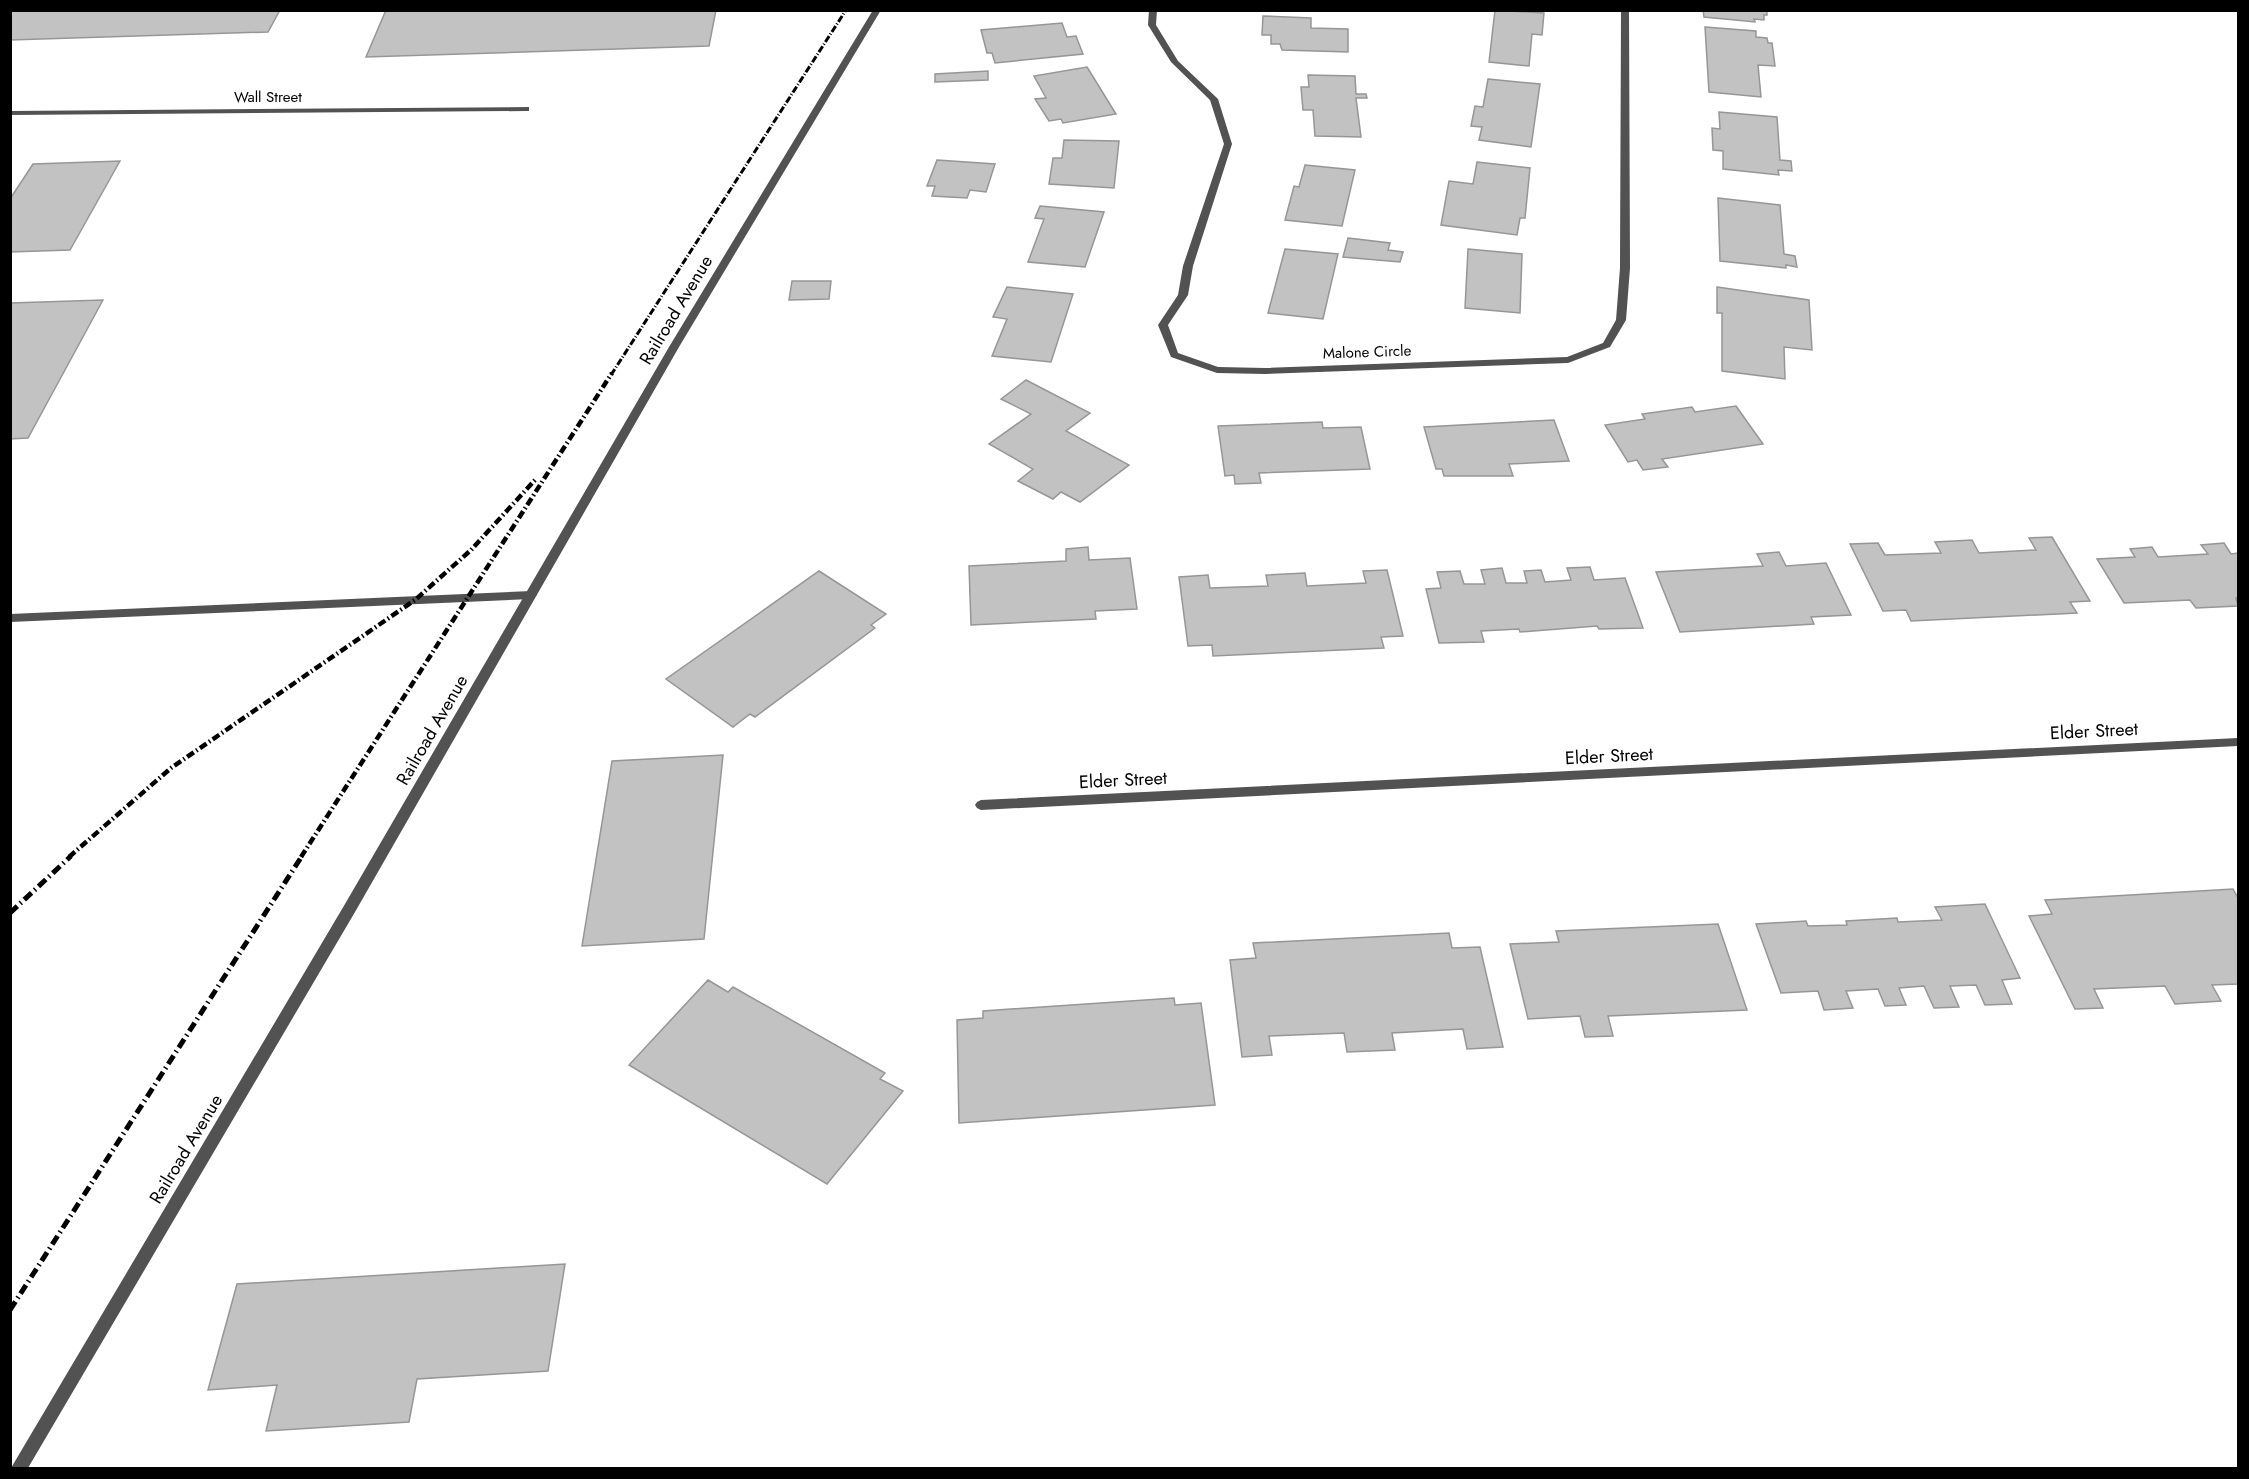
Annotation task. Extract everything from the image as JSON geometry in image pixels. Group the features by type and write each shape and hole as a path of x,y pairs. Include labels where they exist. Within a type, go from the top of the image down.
{"street":[{"name":"Railroad Avenue","path":"19,1468 350,908 674,347 877,10"},
{"name":"Malone Circle","path":"1153,10 1152,25 1175,62 1214,99 1228,144 1188,266 1183,295 1163,325 1174,355 1217,370 1265,371 1568,360 1607,345 1621,320 1625,268 1625,10"},
{"name":"Wall Street","path":"10,113 526,109"},
{"path":"10,618 531,595"},
{"name":"Elder Street","path":"981,805 2238,742"}],"building":[{"path":"10,10 280,10 268,32 10,40"},
{"path":"386,10 716,10 709,46 366,57"},
{"path":"1495,10 1544,13 1542,35 1532,34 1529,66 1489,62"},
{"path":"1703,10 1767,10 1767,15 1764,15 1764,20 1754,19 1755,22 1704,17"},
{"path":"1263,16 1311,18 1311,28 1348,29 1348,52 1282,50 1280,44 1271,44 1271,35 1262,35"},
{"path":"1062,23 1067,37 1076,36 1083,54 995,63 992,53 987,53 981,30"},
{"path":"1705,27 1756,31 1756,37 1767,38 1768,43 1772,43 1775,66 1758,65 1761,97 1709,92"},
{"path":"1087,67 1116,114 1063,123 1061,119 1049,121 1035,99 1046,98 1034,76"},
{"path":"988,71 988,80 935,82 935,74"},
{"path":"1308,75 1355,76 1356,94 1366,94 1367,98 1356,98 1361,137 1315,136 1313,110 1303,110 1301,87 1309,87"},
{"path":"1488,79 1540,84 1531,147 1479,140 1482,127 1471,126 1475,106 1483,107"},
{"path":"1719,112 1777,117 1780,160 1791,161 1792,171 1778,170 1779,175 1723,169 1723,151 1713,150 1712,128 1720,129"},
{"path":"1064,140 1119,141 1114,188 1049,184 1053,158 1062,158"},
{"path":"937,160 995,164 986,192 970,190 967,198 932,196 935,186 927,186"},
{"path":"120,161 70,250 10,252 10,199 33,164"},
{"path":"1477,162 1530,168 1525,218 1520,218 1517,235 1441,225 1449,181 1473,184"},
{"path":"1305,165 1355,170 1342,226 1285,220 1294,186 1299,187"},
{"path":"1718,198 1780,205 1784,254 1795,256 1797,267 1786,265 1786,268 1720,261"},
{"path":"1040,206 1104,212 1085,267 1028,262 1044,219 1035,218"},
{"path":"1348,238 1390,243 1388,250 1403,252 1400,262 1343,257"},
{"path":"1285,249 1338,254 1323,319 1268,313"},
{"path":"1468,249 1522,254 1520,313 1465,308"},
{"path":"792,281 831,281 829,299 789,300"},
{"path":"1007,287 1073,294 1051,362 992,356 1007,319 993,317"},
{"path":"1717,287 1809,300 1812,350 1784,347 1785,379 1722,371 1722,313 1717,313"},
{"path":"103,300 28,438 10,439 10,303"},
{"path":"1026,380 1090,413 1066,431 1129,465 1080,502 1061,492 1053,499 1018,481 1033,469 989,444 1031,414 1001,399"},
{"path":"1736,406 1763,444 1662,459 1668,467 1643,470 1637,460 1628,462 1605,425 1645,419 1642,414 1692,407 1695,412"},
{"path":"1554,420 1569,461 1509,464 1513,476 1444,476 1442,469 1436,469 1424,427"},
{"path":"1322,422 1323,428 1361,427 1370,469 1259,473 1261,483 1235,484 1234,475 1225,476 1218,426"},
{"path":"2052,537 2090,601 2070,602 2077,613 1911,621 1906,610 1883,611 1850,544 1878,543 1885,555 1941,553 1935,542 1972,540 1979,553 2036,550 2029,538"},
{"path":"2224,543 2231,554 2238,553 2238,598 2236,598 2238,606 2196,608 2190,600 2124,603 2097,559 2135,557 2130,549 2152,547 2158,557 2208,554 2201,545"},
{"path":"1088,547 1089,560 1130,558 1137,609 1095,611 1096,619 971,625 969,566 1066,561 1066,549"},
{"path":"1779,552 1786,566 1826,563 1851,615 1811,617 1814,624 1680,632 1656,572 1763,566 1757,554"},
{"path":"1590,567 1594,580 1625,578 1643,628 1599,629 1597,626 1520,632 1519,629 1481,631 1484,642 1439,643 1426,589 1441,588 1437,572 1460,571 1464,584 1485,584 1481,570 1502,568 1506,583 1527,583 1524,571 1541,570 1545,582 1571,580 1567,568"},
{"path":"1387,570 1403,636 1381,637 1384,648 1213,656 1212,645 1188,646 1179,577 1208,575 1210,588 1268,586 1266,575 1305,573 1307,586 1366,583 1363,571"},
{"path":"819,571 886,614 871,625 875,628 755,717 750,714 733,727 666,679"},
{"path":"723,755 704,939 582,946 612,761"},
{"path":"2233,889 2238,898 2238,984 2212,985 2221,1001 2175,1004 2165,986 2094,989 2103,1008 2075,1009 2029,916 2052,914 2045,900"},
{"path":"1985,904 2020,978 2002,980 2012,1004 1985,1005 1976,985 1950,986 1959,1007 1934,1008 1924,986 1899,988 1906,1005 1885,1006 1878,989 1846,991 1853,1008 1824,1010 1818,991 1781,993 1756,924 1806,921 1808,926 1847,925 1846,921 1897,918 1898,922 1942,920 1935,907"},
{"path":"1718,924 1747,1010 1608,1016 1613,1036 1585,1037 1580,1016 1528,1019 1510,944 1559,942 1556,931"},
{"path":"1449,933 1452,948 1480,947 1503,1047 1467,1049 1463,1029 1392,1033 1395,1050 1347,1052 1344,1033 1269,1036 1272,1055 1242,1057 1230,960 1256,958 1253,943"},
{"path":"708,980 728,992 733,987 885,1073 880,1079 903,1091 827,1184 629,1065"},
{"path":"1174,998 1175,1005 1201,1003 1215,1105 959,1123 957,1020 983,1018 983,1011"},
{"path":"565,1264 548,1371 417,1379 409,1422 266,1431 277,1385 208,1390 237,1284"}],"railway":[{"path":"611,375 846,10"},
{"path":"301,857 612,373"},
{"path":"69,857 171,768 415,600 471,550 535,480"},
{"path":"10,913 71,856"},
{"path":"10,1310 302,856"}]}
